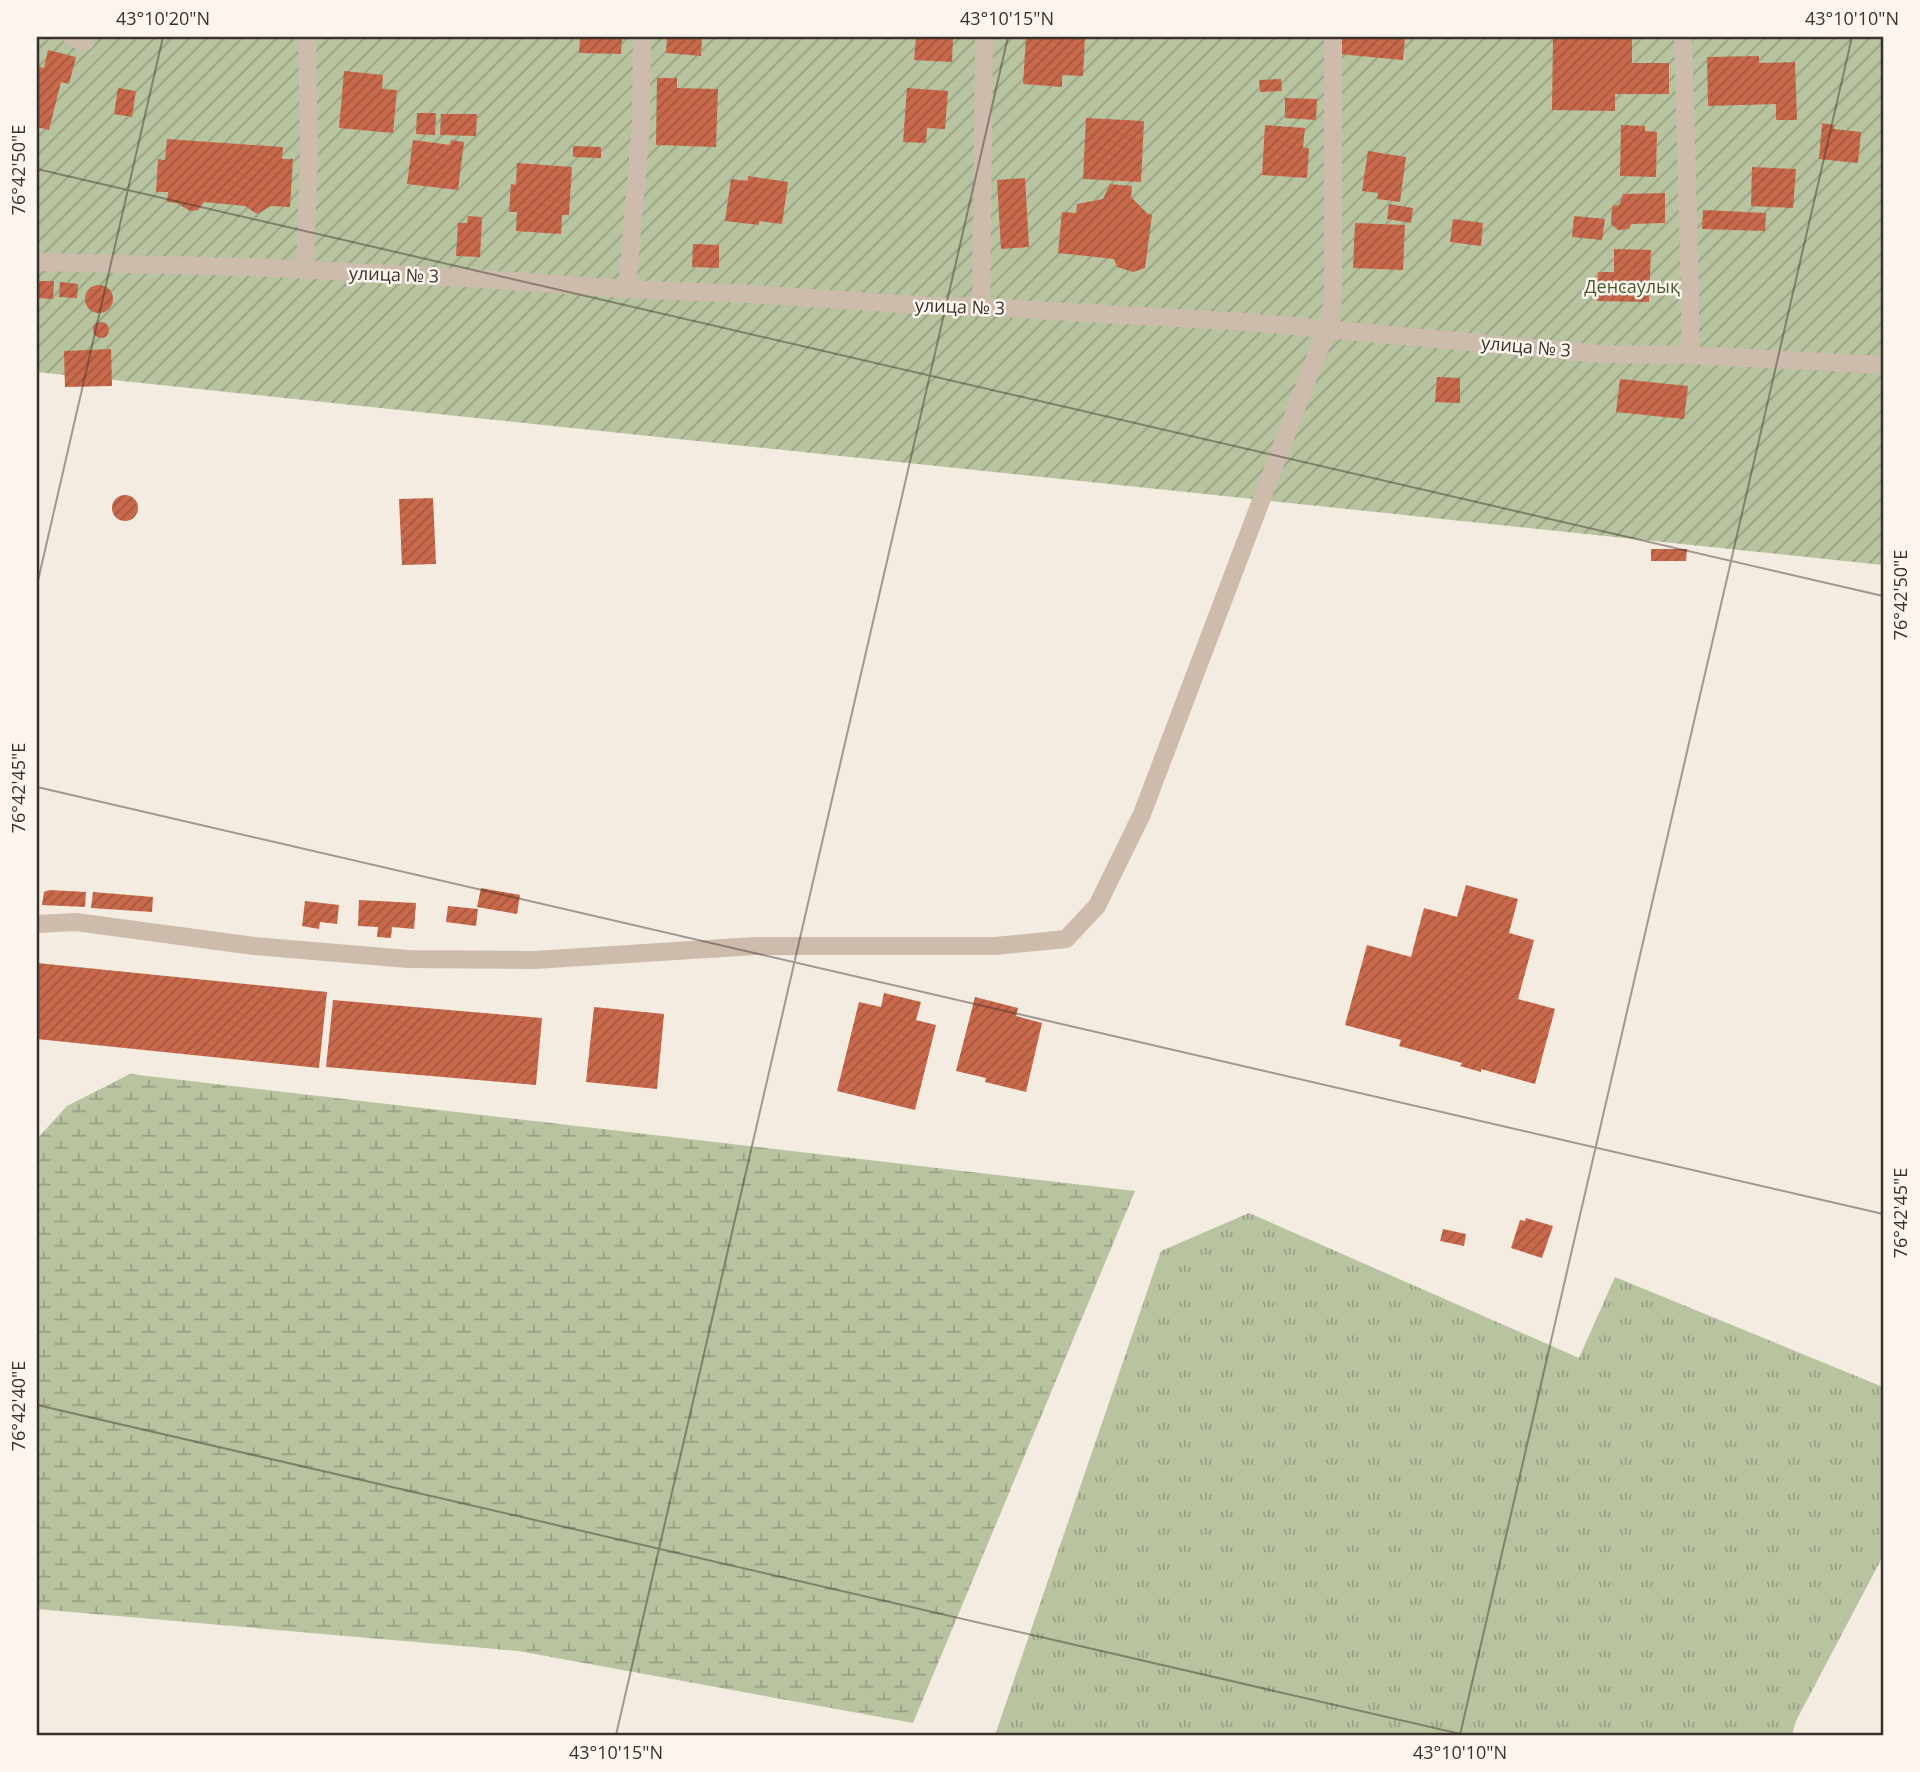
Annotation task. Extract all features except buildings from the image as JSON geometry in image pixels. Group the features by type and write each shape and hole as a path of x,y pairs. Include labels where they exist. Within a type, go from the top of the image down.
{"street":[{"path":"305,271 309,151 307,37"},
{"path":"627,289 641,124 642,37"},
{"path":"981,307 984,37"},
{"path":"37,924 76,922 254,946 408,959 534,960 755,946 995,946 1066,939 1097,906 1142,814 1316,356 1329,329 1333,296 1333,37"},
{"path":"1683,37 1690,355"},
{"name":"улица № 3","path":"37,262 252,267 467,278 1329,329 1600,354 1690,355 1883,365"}],"green space":[{"name":"Денсаулық","path":"37,37 1883,37 1883,565 37,372"},
{"path":"130,1074 1135,1191 913,1723 518,1651 37,1609 37,1139 67,1106"},
{"path":"1249,1213 1579,1358 1615,1277 1883,1387 1883,1556 1796,1721 1792,1735 995,1735 1161,1251"}]}
